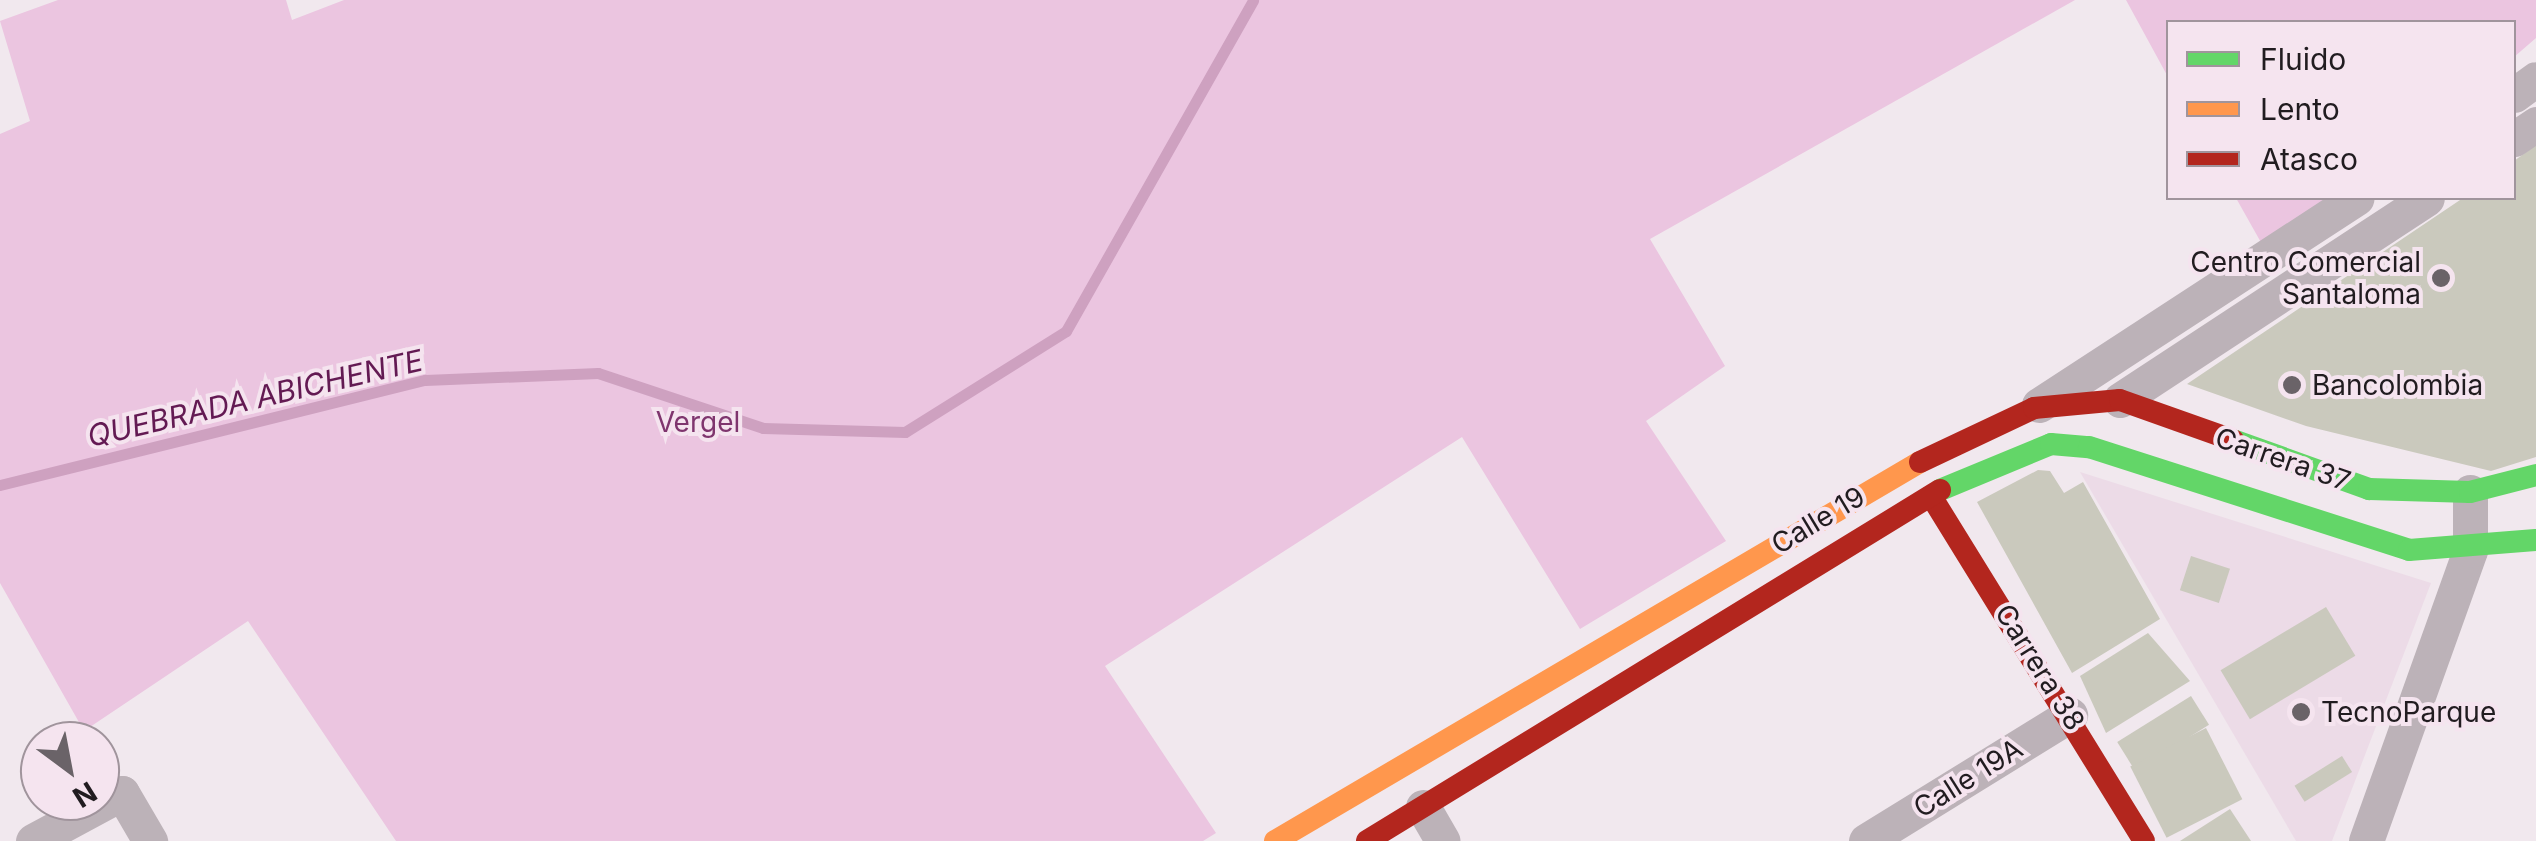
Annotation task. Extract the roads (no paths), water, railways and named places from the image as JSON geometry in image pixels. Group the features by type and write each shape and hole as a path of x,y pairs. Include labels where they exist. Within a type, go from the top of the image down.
{"main road":[{"name":"Carrera 37","path":"2034,408 2120,400 2369,489 2470,492 2536,475"},
{"name":"Calle 19","path":"1275,841 1896,473 2034,408"},
{"name":"Carrera 37","path":"2051,444 2090,448 2409,550 2470,550 2536,540"},
{"name":"Calle 19","path":"1366,841 1931,496 1989,463 2051,444"},
{"name":"Carrera 38","path":"1931,496 2070,715 2144,841"}],"street":[{"name":"Calle 19","path":"2034,408 2353,200"},
{"path":"2120,400 2424,200"},
{"path":"2366,841 2470,550 2470,492"},
{"name":"Calle 19A","path":"1866,841 2070,715"},
{"path":"32,841 122,793 150,841"},
{"path":"1423,808 1443,841"}],"waterway":[{"name":"QUEBRADA ABICHENTE","path":"0,485 425,380 598,373 763,428 905,432 1066,331 1253,0"}],"place":[{"name":"Centro Comercial Santaloma","path":"2441,278"},
{"name":"Bancolombia","path":"2292,385"},
{"name":"TecnoParque","path":"2301,712"}],"park label":[{"name":"Vergel","path":"698,422"}]}
